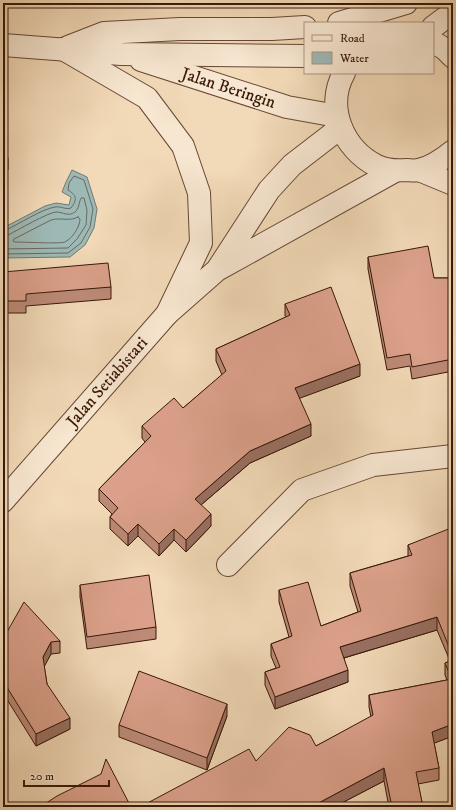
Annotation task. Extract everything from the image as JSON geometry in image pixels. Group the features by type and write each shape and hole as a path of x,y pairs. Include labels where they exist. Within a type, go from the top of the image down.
{"street":[{"path":"343,22 406,3"},
{"path":"434,26 453,12"},
{"path":"63,49 104,33 180,29 272,29 304,27"},
{"path":"434,43 445,49 453,57"},
{"name":"Jalan Beringin","path":"3,45 121,54 304,56"},
{"path":"63,49 147,98 183,146 199,193 201,243 167,314"},
{"name":"Jalan Beringin","path":"121,54 286,107 339,122"},
{"path":"343,74 340,79 336,97 339,122 349,144 362,157 377,166 394,171 419,170 439,162 453,151"},
{"name":"Jalan Setiabistari","path":"217,270 269,190 292,165 339,122"},
{"path":"419,170 453,184"},
{"name":"Jalan Setiabistari","path":"3,501 167,314 217,270 394,171"},
{"path":"228,565 302,490 373,465 453,456"}],"water":[{"path":"72,170 87,177 97,209 94,228 85,245 70,257 3,258 3,228 45,206 56,203 69,205 71,197 62,192"}],"building":[{"path":"3,151 8,158 3,162"},
{"path":"428,246 434,278 453,278 453,359 412,367 410,354 387,358 368,257"},
{"path":"108,263 111,287 26,294 26,301 3,301 3,272"},
{"path":"331,287 360,364 295,388 311,424 250,451 195,499 211,514 186,540 174,529 159,544 138,524 128,534 110,517 118,508 99,489 151,436 142,426 174,398 183,408 226,371 216,349 290,315 285,304"},
{"path":"451,528 453,532 453,657 437,617 340,647 348,670 275,697 265,672 280,667 271,644 292,636 279,590 308,582 321,626 361,611 350,573 412,555 408,545"},
{"path":"149,575 156,627 87,637 80,585"},
{"path":"24,602 60,641 51,642 43,657 47,684 70,718 36,734 3,681 3,639"},
{"path":"453,660 453,724 432,732 439,768 416,772 423,807 392,807 384,768 311,807 140,807 249,749 256,761 289,727 310,735 316,746 373,715 369,695 452,679 445,663"},
{"path":"139,671 227,704 207,758 119,725"},
{"path":"106,759 131,807 40,807 57,796 101,774"}]}
